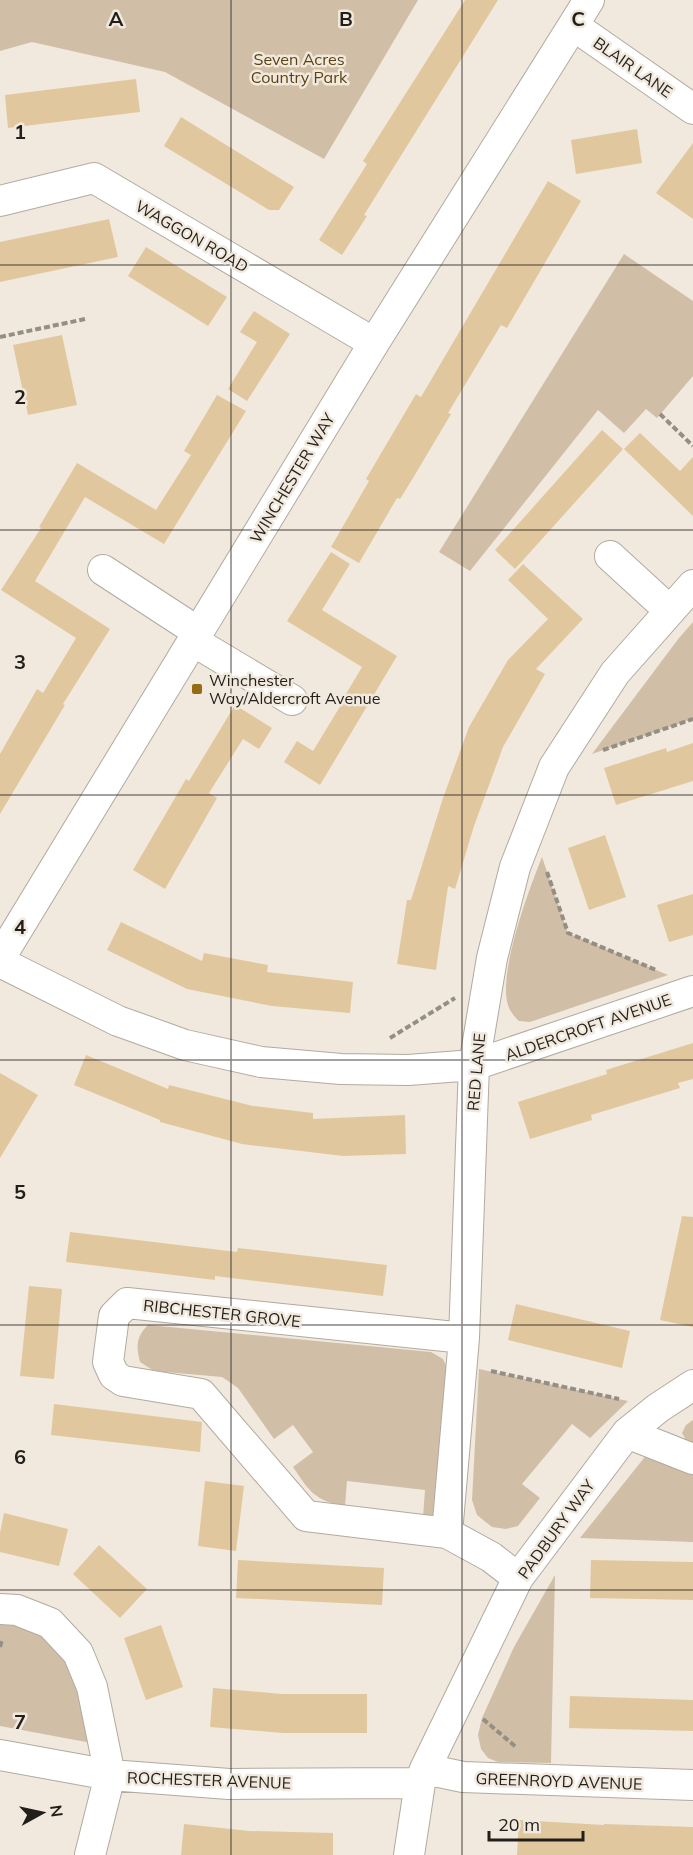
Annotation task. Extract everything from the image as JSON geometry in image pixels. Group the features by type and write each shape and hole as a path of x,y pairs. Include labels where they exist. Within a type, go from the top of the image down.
{"street":[{"name":"WINCHESTER WAY","path":"0,960 374,343 589,0"},
{"name":"BLAIR LANE","path":"574,26 693,109"},
{"name":"WAGGON ROAD","path":"0,201 94,178 374,343"},
{"path":"610,556 670,611"},
{"path":"103,570 196,637 292,700"},
{"name":"RED LANE","path":"447,1533 462,1352 474,1065 489,977 515,867 554,767 615,673 693,585"},
{"name":"ALDERCROFT AVENUE","path":"0,960 118,1022 185,1045 261,1062 341,1069 408,1070 474,1065 693,991"},
{"name":"RIBCHESTER GROVE","path":"447,1533 306,1515 201,1394 123,1381 114,1375 108,1362 114,1316 127,1303 462,1352"},
{"name":"PADBURY WAY","path":"423,1776 518,1578 627,1433 693,1384"},
{"path":"627,1433 693,1459"},
{"path":"447,1533 491,1557 518,1578"},
{"path":"0,1609 17,1610 50,1623 78,1653 92,1688 111,1775 90,1855"},
{"name":"ROCHESTER AVENUE","path":"0,1755 111,1775 229,1784 423,1776"},
{"path":"409,1855 423,1776"},
{"name":"GREENROYD AVENUE","path":"423,1776 693,1785"}],"path":[{"path":"0,337 85,319"},
{"path":"660,414 693,446"},
{"path":"554,767 693,719"},
{"path":"531,826 568,933 658,970"},
{"path":"341,1069 489,977"},
{"path":"462,1352 658,1408"},
{"path":"459,1700 518,1748"}],"green space":[{"name":"Seven Acres Country Park","path":"0,0 418,0 324,159 165,72 32,42 0,51"},
{"path":"624,254 693,301 693,376 657,418 646,409 624,433 598,410 470,571 439,552"},
{"path":"693,622 693,719 592,754 679,638"},
{"path":"542,857 568,933 668,975 530,1022 519,1021 510,1010 506,996 507,978 516,934"},
{"path":"148,1325 431,1352 443,1359 449,1372 436,1513 431,1517 423,1517 425,1490 347,1481 345,1506 320,1498 309,1489 293,1467 313,1452 293,1425 274,1439 238,1388 222,1377 154,1371 140,1362 138,1342"},
{"path":"479,1369 628,1401 590,1438 572,1424 522,1484 540,1498 518,1526 506,1529 492,1527 477,1515 472,1500"},
{"path":"693,1420 693,1445 682,1433 686,1425"},
{"path":"648,1453 693,1470 693,1542 580,1538"},
{"path":"555,1575 551,1763 498,1762 488,1758 481,1749 478,1735 482,1718 514,1647"},
{"path":"0,1618 48,1635 71,1660 97,1744 0,1726"}],"building":[{"path":"465,0 498,0 364,215 367,216 342,255 319,240 367,164 363,161"},
{"path":"136,79 140,112 8,128 5,95"},
{"path":"181,117 294,187 279,210 269,210 164,146"},
{"path":"637,129 642,163 576,174 571,140"},
{"path":"693,143 693,219 656,193"},
{"path":"548,181 581,201 507,328 501,325 448,413 451,414 413,478 400,499 397,498 359,563 331,547 369,481 366,479 416,394 421,397"},
{"path":"109,219 118,257 0,282 0,242"},
{"path":"146,247 227,297 208,326 128,276"},
{"path":"254,311 290,334 247,401 228,389 257,342 240,332"},
{"path":"62,335 77,405 28,415 13,345"},
{"path":"217,395 246,411 164,544 85,497 35,581 110,629 63,704 65,705 0,814 0,754 37,689 43,693 76,638 1,590 41,528 39,527 77,463 156,510 191,455 184,451"},
{"path":"602,430 623,449 515,569 495,550"},
{"path":"640,433 680,471 693,457 693,516 624,449"},
{"path":"331,552 350,564 322,610 397,656 320,785 284,762 297,741 313,751 362,667 287,621"},
{"path":"523,564 583,619 536,669 545,674 503,747 474,826 455,889 448,886 436,970 397,964 407,900 411,900 443,798 469,727 508,660 548,619 508,580"},
{"path":"235,705 272,728 259,749 243,739 209,793 217,798 165,889 133,870 186,779 189,781"},
{"path":"693,743 693,781 616,805 604,768 666,748 667,752"},
{"path":"605,835 626,897 589,910 568,848"},
{"path":"693,894 693,935 669,942 657,905"},
{"path":"121,922 202,961 204,953 268,965 267,972 353,982 350,1013 272,1006 187,989 107,950"},
{"path":"693,1043 693,1079 678,1083 680,1088 591,1115 592,1120 530,1139 518,1102 607,1074 606,1070"},
{"path":"86,1055 168,1089 169,1085 253,1106 313,1113 313,1119 405,1115 406,1154 343,1156 242,1144 160,1122 160,1120 74,1085"},
{"path":"0,1073 38,1095 0,1158"},
{"path":"682,1216 693,1217 693,1327 660,1320"},
{"path":"70,1232 237,1252 238,1248 387,1265 383,1296 215,1276 215,1280 66,1262"},
{"path":"29,1286 62,1289 54,1379 20,1376"},
{"path":"516,1304 630,1331 622,1368 508,1340"},
{"path":"54,1404 202,1422 200,1452 51,1435"},
{"path":"205,1481 244,1486 236,1551 198,1546"},
{"path":"4,1513 68,1529 59,1566 0,1552 0,1533"},
{"path":"99,1545 147,1589 120,1618 73,1574"},
{"path":"238,1560 384,1568 382,1605 236,1598"},
{"path":"591,1560 693,1562 693,1600 590,1598"},
{"path":"161,1625 183,1687 146,1700 124,1638"},
{"path":"213,1688 282,1694 367,1694 367,1733 283,1733 210,1727"},
{"path":"570,1696 693,1700 693,1731 569,1728"},
{"path":"519,1820 693,1827 693,1855 517,1855"},
{"path":"184,1824 249,1831 333,1833 333,1855 181,1855"}],"place":[{"name":"Winchester Way/Aldercroft Avenue","path":"197,689"}]}
